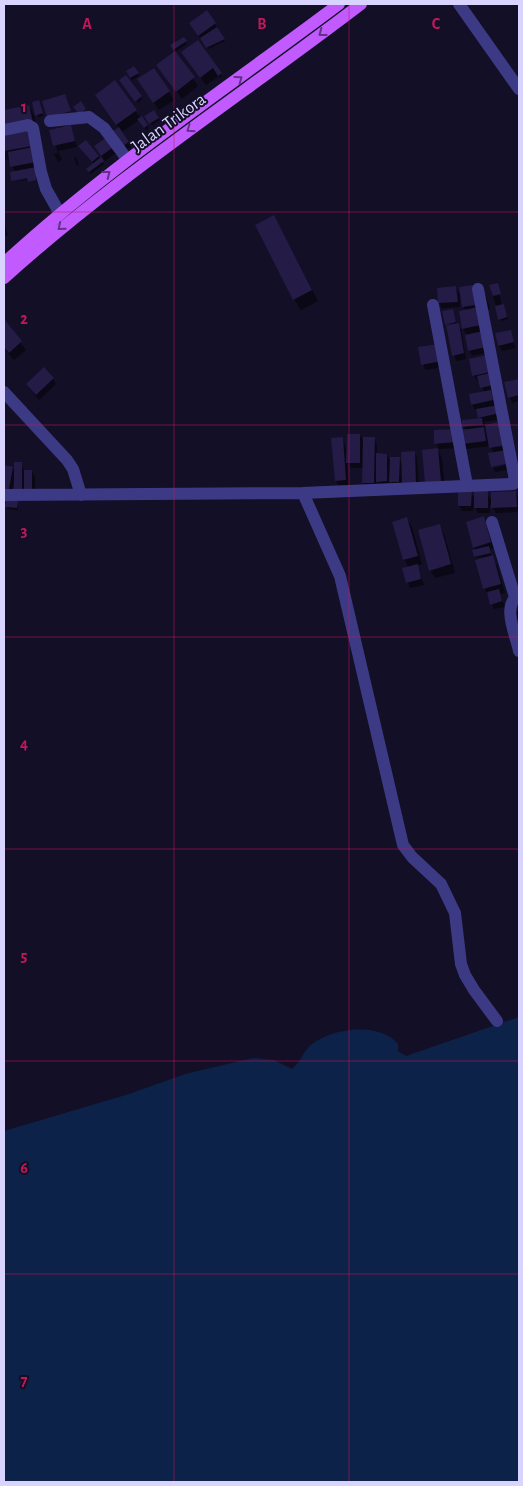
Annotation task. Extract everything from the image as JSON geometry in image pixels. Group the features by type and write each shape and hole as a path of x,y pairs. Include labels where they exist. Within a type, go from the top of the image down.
{"main road":[{"name":"Jalan Trikora","path":"4,263 59,212 127,159 240,79 339,4"},
{"name":"Jalan Trikora","path":"4,278 50,236 151,156 361,4"}],"street":[{"path":"459,4 519,89"},
{"path":"50,121 89,117 97,121 127,159"},
{"path":"4,130 28,125 33,128 46,189 59,212"},
{"path":"4,495 303,493 467,485 511,485 515,480 478,289"},
{"path":"433,305 467,485"},
{"path":"4,392 67,460 73,469 81,495"},
{"path":"303,493 340,576 403,845 412,857 441,884 455,913 461,964 465,975 497,1021"},
{"path":"492,522 517,596 510,610 519,651"}],"water":[{"path":"519,1017 519,1482 4,1482 4,1131 129,1094 185,1074 253,1058 274,1060 292,1069 308,1048 317,1041 340,1032 367,1030 379,1032 390,1037 398,1044 398,1051 406,1056"}],"building":[{"path":"207,10 216,23 198,36 189,23"},
{"path":"217,27 225,39 206,48 200,38"},
{"path":"184,37 187,41 173,50 170,45"},
{"path":"198,40 222,73 218,76 213,68 200,78 181,52"},
{"path":"175,51 195,77 176,92 156,65"},
{"path":"134,66 139,73 130,78 126,71"},
{"path":"154,68 170,91 153,103 137,79"},
{"path":"126,75 142,96 135,102 119,80"},
{"path":"115,80 137,110 116,125 95,95"},
{"path":"65,94 71,111 47,118 42,101"},
{"path":"39,100 43,113 35,116 32,102"},
{"path":"81,101 86,109 79,114 73,107"},
{"path":"29,105 33,122 4,128 4,110"},
{"path":"154,110 159,118 149,124 144,116"},
{"path":"142,116 148,125 144,128 137,119"},
{"path":"71,125 75,141 53,146 49,130"},
{"path":"119,127 129,142 123,146 113,131"},
{"path":"29,129 32,146 4,151 4,133"},
{"path":"109,136 115,146 101,156 94,146"},
{"path":"86,140 99,156 92,162 78,146"},
{"path":"33,147 36,162 10,167 8,152"},
{"path":"101,157 104,161 89,172 86,169"},
{"path":"36,167 36,180 28,182 27,178 11,181 10,172"},
{"path":"274,215 312,290 293,300 255,225"},
{"path":"498,283 501,294 493,296 489,285"},
{"path":"473,285 476,305 462,307 459,287"},
{"path":"456,286 458,302 438,303 437,288"},
{"path":"504,304 507,317 498,320 495,306"},
{"path":"478,307 481,325 462,329 459,311"},
{"path":"453,309 456,322 445,325 442,311"},
{"path":"4,319 22,341 9,353 4,347"},
{"path":"459,323 464,353 452,356 446,325"},
{"path":"511,330 514,342 498,346 495,333"},
{"path":"483,331 486,347 468,351 465,335"},
{"path":"439,344 442,361 421,365 418,347"},
{"path":"487,355 490,372 472,376 469,359"},
{"path":"44,367 54,378 36,395 26,384"},
{"path":"490,373 493,385 480,388 477,376"},
{"path":"519,379 519,395 508,398 504,382"},
{"path":"491,390 493,400 471,405 469,394"},
{"path":"498,405 500,413 478,418 476,409"},
{"path":"482,418 483,425 462,427 462,420"},
{"path":"503,421 507,445 489,448 485,425"},
{"path":"484,427 486,441 462,444 460,430"},
{"path":"455,429 456,442 434,444 434,430"},
{"path":"347,434 360,434 360,463 346,463"},
{"path":"343,437 346,480 335,481 331,438"},
{"path":"363,437 375,437 374,483 362,483"},
{"path":"438,448 441,481 425,483 422,450"},
{"path":"507,450 510,463 491,467 488,453"},
{"path":"415,451 416,483 402,484 401,452"},
{"path":"376,453 387,454 387,481 376,482"},
{"path":"390,457 400,457 399,482 389,482"},
{"path":"14,462 22,462 22,491 14,491"},
{"path":"4,465 13,467 8,494 4,493"},
{"path":"24,470 32,470 32,490 24,490"},
{"path":"458,490 472,491 471,506 458,506"},
{"path":"474,491 488,491 488,508 474,508"},
{"path":"516,491 517,507 491,508 491,492"},
{"path":"6,500 18,501 17,508 5,507"},
{"path":"484,516 491,542 473,548 466,522"},
{"path":"407,517 418,556 403,560 392,522"},
{"path":"440,524 451,564 429,571 418,530"},
{"path":"489,546 491,553 474,557 472,550"},
{"path":"493,555 501,584 483,589 475,560"},
{"path":"418,564 421,579 406,583 402,568"},
{"path":"499,589 502,601 490,605 487,592"}]}
